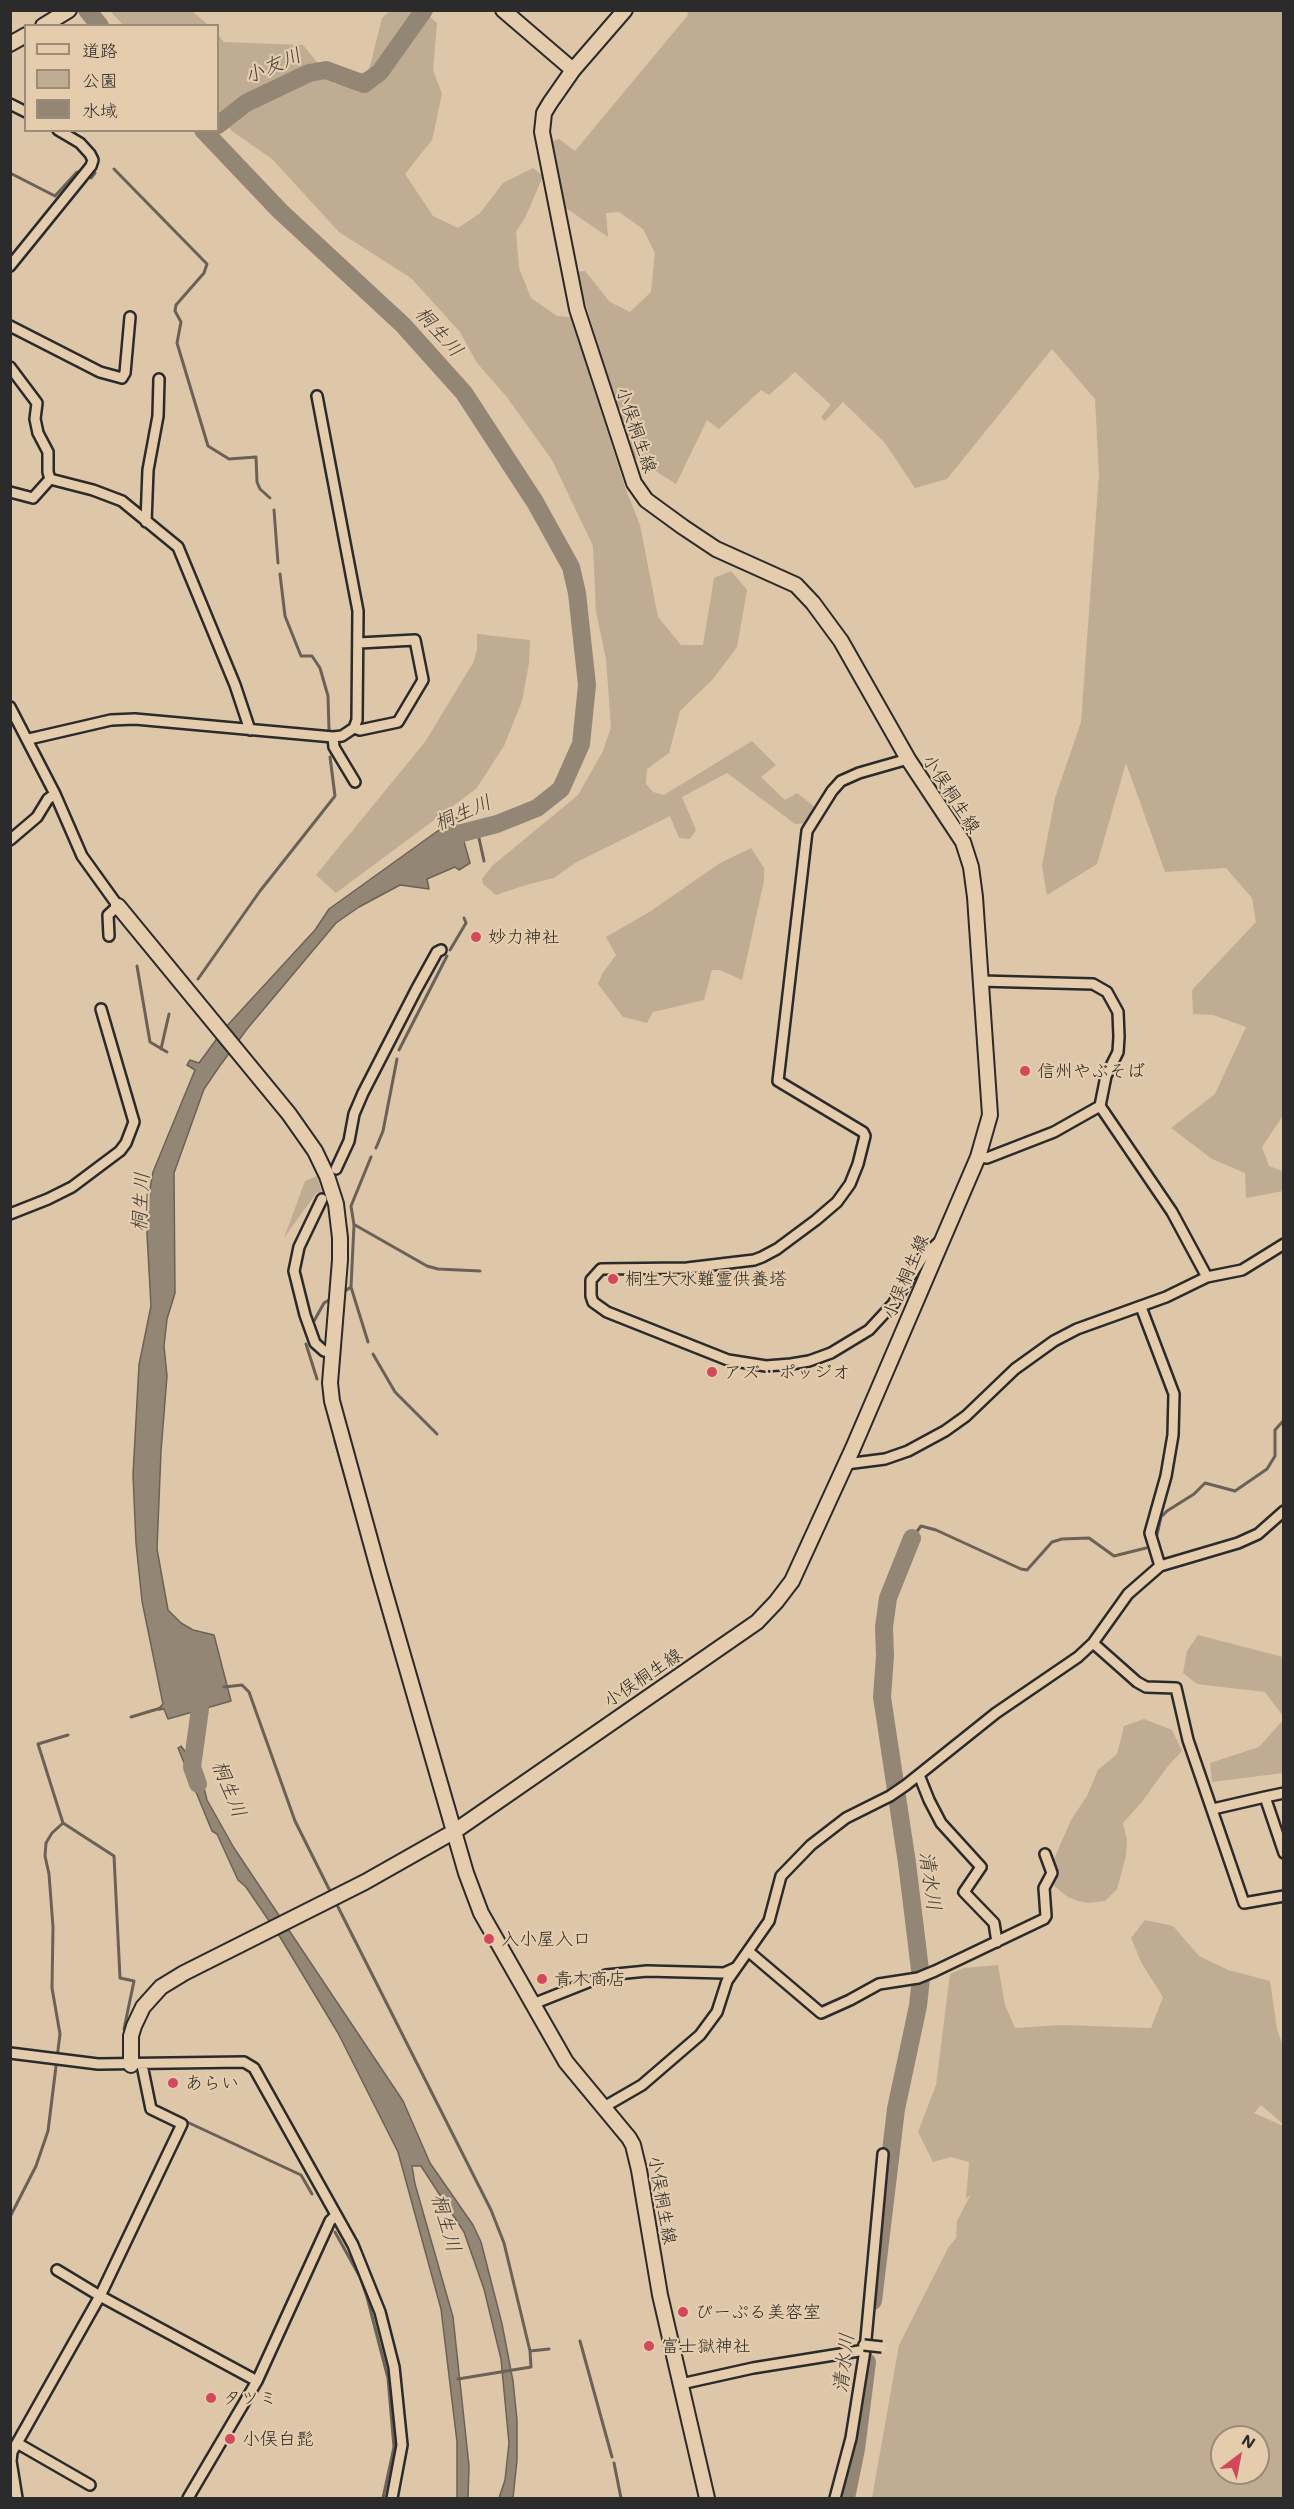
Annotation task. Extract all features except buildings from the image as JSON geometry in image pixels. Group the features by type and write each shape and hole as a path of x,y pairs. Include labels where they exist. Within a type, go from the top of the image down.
{"main road":[{"path":"45,24 69,10"},
{"path":"503,10 573,70"},
{"name":"小俣桐生線","path":"625,10 573,70 544,113 542,142 577,309 634,483 646,500 683,527 716,549 796,585 813,603 842,640 908,759 963,842 971,867 975,897 990,1099 990,1114 978,1157 846,1464 792,1581 757,1622 455,1831 466,1873 481,1913 566,2062 629,2138 635,2151 660,2295 707,2499"},
{"path":"118,906 292,1119 315,1151 332,1192 339,1222 340,1260 330,1383 336,1421 455,1831 360,1884 172,1980 153,1994 138,2015 131,2036 136,2065"}],"street":[{"path":"10,104 24,111"},
{"path":"10,266 92,166 93,160 90,154 80,143 61,132"},
{"path":"12,330 100,372 122,378 125,373 130,317"},
{"path":"10,367 37,403 35,419 38,433 48,452 50,479"},
{"path":"146,522 148,470 158,416 159,379"},
{"path":"29,739 100,722 127,719 333,737 342,736 354,728 357,720 358,610 317,396"},
{"path":"10,492 33,498 50,479"},
{"path":"50,479 93,490 122,501 178,547 235,686 250,730"},
{"path":"354,728 360,730 398,722 423,680 415,640 359,643"},
{"path":"10,707 29,739 56,794 82,856 118,906 108,915 109,936"},
{"path":"333,737 334,747 355,782"},
{"path":"908,759 859,772 841,781 832,791 807,831 778,1082 863,1132 858,1164 850,1184 837,1202 816,1220 777,1249 762,1257 754,1260 687,1268 601,1269 591,1280 591,1296 593,1302 607,1312 729,1360 766,1366 791,1364 809,1361 831,1353 869,1330 892,1304 922,1258 942,1239"},
{"path":"10,840 37,817 48,799 56,794"},
{"path":"336,1169 349,1141 354,1114 363,1093 427,971 441,950"},
{"path":"980,981 1093,984 1104,988 1116,1006 1119,1037 1118,1052 1106,1076 1100,1106 1172,1212 1207,1277"},
{"path":"10,1214 48,1199 72,1186 120,1151 126,1143 134,1122 100,1009"},
{"path":"978,1157 987,1158 1054,1132 1100,1106"},
{"path":"322,1199 299,1247 294,1271 315,1343 324,1352 332,1353"},
{"path":"846,1464 885,1459 908,1451 945,1431 966,1416 1015,1369 1054,1341 1077,1329 1141,1307 1207,1277 1242,1270 1284,1244"},
{"path":"1141,1307 1174,1394 1173,1435 1166,1476 1150,1533 1160,1566"},
{"path":"604,2108 642,2085 700,2035 717,2012 727,1981 769,1922 781,1876 796,1859 846,1818 890,1796 906,1785 996,1713 1078,1656 1093,1643 1128,1594 1160,1566 1238,1544 1258,1534 1284,1511"},
{"path":"1093,1643 1137,1682 1146,1687 1176,1688 1188,1740 1244,1903 1284,1896"},
{"path":"918,1775 941,1822 981,1868 964,1892 994,1923 997,1942"},
{"path":"1213,1809 1284,1792"},
{"path":"1266,1797 1284,1853"},
{"path":"748,1952 821,2013 879,1984 918,1978 935,1971 1044,1919 1046,1916 1044,1888 1052,1873 1046,1854"},
{"path":"533,2004 606,1975 647,1971 724,1972 737,1967"},
{"path":"10,2054 98,2064 244,2062 251,2065 353,2245 374,2295 393,2367 402,2445 392,2499"},
{"path":"17,2499 10,2461 17,2443 100,2296 182,2124 151,2109 136,2065"},
{"path":"836,2499 851,2438 865,2347 883,2154"},
{"path":"188,2499 257,2381 330,2221 336,2215"},
{"path":"57,2270 100,2296 257,2381"},
{"path":"681,2384 865,2347 882,2347"},
{"path":"17,2443 90,2485"}],"green space":[{"path":"110,11 192,11 207,24 122,24"},
{"path":"389,11 423,11 437,23 433,70 442,94 432,140 405,174 433,216 458,228 480,213 503,183 533,168 543,176 526,216 516,232 519,268 531,298 557,316 571,317 625,487 640,525 658,617 681,645 703,645 714,578 731,571 747,590 737,647 713,679 680,711 669,753 647,769 646,784 653,792 664,795 752,741 776,765 761,777 785,800 797,793 815,807 808,823 795,824 727,773 682,797 696,830 690,839 679,838 670,816 575,863 554,878 496,895 483,884 482,879 492,866 578,795 603,751 611,727 606,659 596,612 593,546 552,460 506,396 477,363 460,332 411,278 339,232 272,159 232,131 219,116 219,36 224,42 303,45 335,84 369,70 382,18"},
{"path":"687,11 1283,11 1284,1114 1262,1147 1269,1166 1283,1171 1283,1191 1246,1198 1245,1173 1212,1159 1171,1128 1215,1094 1246,1027 1213,1015 1193,1014 1192,990 1256,922 1252,898 1226,868 1165,872 1126,763 1097,864 1047,895 1042,866 1055,798 1081,722 1099,474 1095,399 1052,349 947,479 915,488 885,443 843,402 825,421 821,417 831,405 795,372 769,395 761,390 719,429 707,420 676,484 632,456 576,272 585,271 610,302 630,312 651,292 655,253 643,229 619,212 606,213 608,237 563,206 550,142 559,139 575,151 688,15"},
{"path":"477,634 530,640 529,663 522,701 504,746 476,789 336,893 316,875 425,742 473,663 477,650"},
{"path":"751,848 764,868 764,881 742,980 720,970 712,970 704,1000 653,1012 647,1023 623,1017 598,984 602,974 616,955 606,937 651,911 720,863"},
{"path":"317,1176 325,1202 317,1192 284,1238 305,1181"},
{"path":"1198,1635 1283,1657 1283,1716 1265,1692 1197,1684 1183,1673 1187,1651"},
{"path":"1144,1719 1172,1730 1182,1751 1123,1823 1127,1840 1126,1856 1117,1889 1105,1901 1088,1903 1078,1901 1068,1897 1054,1886 1050,1870 1071,1820 1087,1796 1098,1770 1117,1754 1124,1726"},
{"path":"1283,1720 1283,1773 1212,1782 1210,1763 1259,1747"},
{"path":"1145,1920 1173,1926 1199,1956 1228,1970 1270,1981 1277,2029 1283,2046 1283,2124 1261,2105 1254,2113 1283,2126 1283,2498 872,2498 899,2345 948,2248 956,2238 957,2221 971,2194 966,2199 969,2162 951,2157 933,2162 918,2132 936,2085 950,1974 964,1968 998,1965 1005,2005 1015,2028 1062,2025 1151,2028 1163,1997 1142,1964 1131,1938"}],"water":[{"path":"457,817 470,863 459,870 455,867 427,879 429,889 400,885 359,907 336,923 247,1029 204,1089 174,1173 175,1293 167,1319 164,1346 167,1376 157,1549 168,1610 181,1623 193,1630 214,1635 231,1701 168,1719 164,1709 159,1710 163,1704 142,1601 136,1543 133,1475 139,1365 151,1306 147,1234 150,1189 153,1172 195,1070 187,1065 190,1060 199,1063 224,1029 315,930 329,909"},
{"path":"181,1746 200,1772 207,1800 234,1848 403,2101 430,2163 473,2225 481,2242 502,2324 513,2381 517,2420 517,2460 513,2498 499,2498 505,2480 509,2443 501,2359 484,2289 464,2232 421,2166 412,2166 415,2184 453,2317 469,2466 468,2498 457,2498 457,2442 441,2309 398,2152 338,2033 280,1937 246,1887 238,1880 217,1834 212,1831 178,1748"}],"waterway":[{"name":"桐生川","path":"87,10 98,24"},
{"name":"小友川","path":"219,124 246,103 309,73 326,70 364,84 380,72 424,10"},
{"name":"桐生川","path":"205,132 280,211 403,325 464,393 535,502 571,567 577,593 587,685 581,744 561,789 537,808 497,824 462,833 443,846"},
{"path":"114,169 207,264 204,273 176,305 175,311 181,322 177,343 208,446 229,459 256,457 257,482 260,489 270,498"},
{"path":"10,173 55,196 77,172"},
{"path":"91,178 95,173"},
{"path":"274,510 278,563"},
{"path":"280,574 285,616 301,656 312,656 320,668 328,696 329,730"},
{"path":"198,979 260,891 335,796 330,757"},
{"path":"477,829 484,861"},
{"path":"450,950 466,923 464,918"},
{"path":"399,1050 447,956"},
{"path":"137,966 150,1042 167,1052"},
{"path":"161,1049 169,1014"},
{"path":"376,1148 383,1131 397,1059"},
{"path":"342,1293 351,1287 354,1225 351,1206 371,1157"},
{"path":"355,1225 427,1266 438,1269 480,1271"},
{"path":"351,1287 368,1342"},
{"path":"314,1321 324,1303 334,1297"},
{"path":"306,1344 317,1379"},
{"path":"373,1354 395,1392 437,1434"},
{"name":"清水川","path":"1157,1535 1161,1517 1194,1494 1205,1483 1235,1491 1267,1469 1275,1456 1275,1430 1284,1420"},
{"path":"335,1441 424,1751"},
{"name":"清水川","path":"912,1538 921,1526 936,1530 1027,1570 1052,1542 1062,1539 1089,1538 1114,1556 1146,1548"},
{"name":"清水川","path":"873,2301 896,2109 918,2006 921,1978 907,1863 882,1697 885,1656 884,1627 888,1598 912,1538"},
{"path":"224,1687 242,1685 249,1692 295,1821 332,1895"},
{"name":"桐生川","path":"184,1690 200,1709 192,1767 198,1784"},
{"path":"131,1717 161,1708"},
{"path":"68,1735 38,1744 63,1823 114,1856 120,1978 134,1981 124,2029"},
{"name":"桐生川","path":"10,2217 36,2166 48,2131 60,2034 52,1988 53,1927 49,1874 45,1856 46,1843 52,1833 63,1823"},
{"path":"335,1901 491,2210 504,2243 530,2351 549,2349"},
{"path":"187,2122 301,2175 312,2194"},
{"path":"335,2232 360,2277 388,2378 394,2447 383,2498"},
{"path":"580,2341 612,2457"},
{"path":"458,2379 531,2367 530,2351"},
{"name":"清水川","path":"846,2498 856,2449 867,2362"},
{"path":"614,2463 621,2498"}],"place":[{"name":"妙力神社","path":"476,937"},
{"name":"信州やぶそば","path":"1025,1071"},
{"name":"桐生大水難霊供養塔","path":"613,1279"},
{"name":"アズ・ポッジオ","path":"712,1372"},
{"name":"入小屋入口","path":"489,1939"},
{"name":"青木商店","path":"542,1979"},
{"name":"あらい","path":"173,2083"},
{"name":"ぴーぷる美容室","path":"683,2312"},
{"name":"富士獄神社","path":"649,2346"},
{"name":"タツミ","path":"211,2398"},
{"name":"小俣白髭","path":"230,2439"}]}
